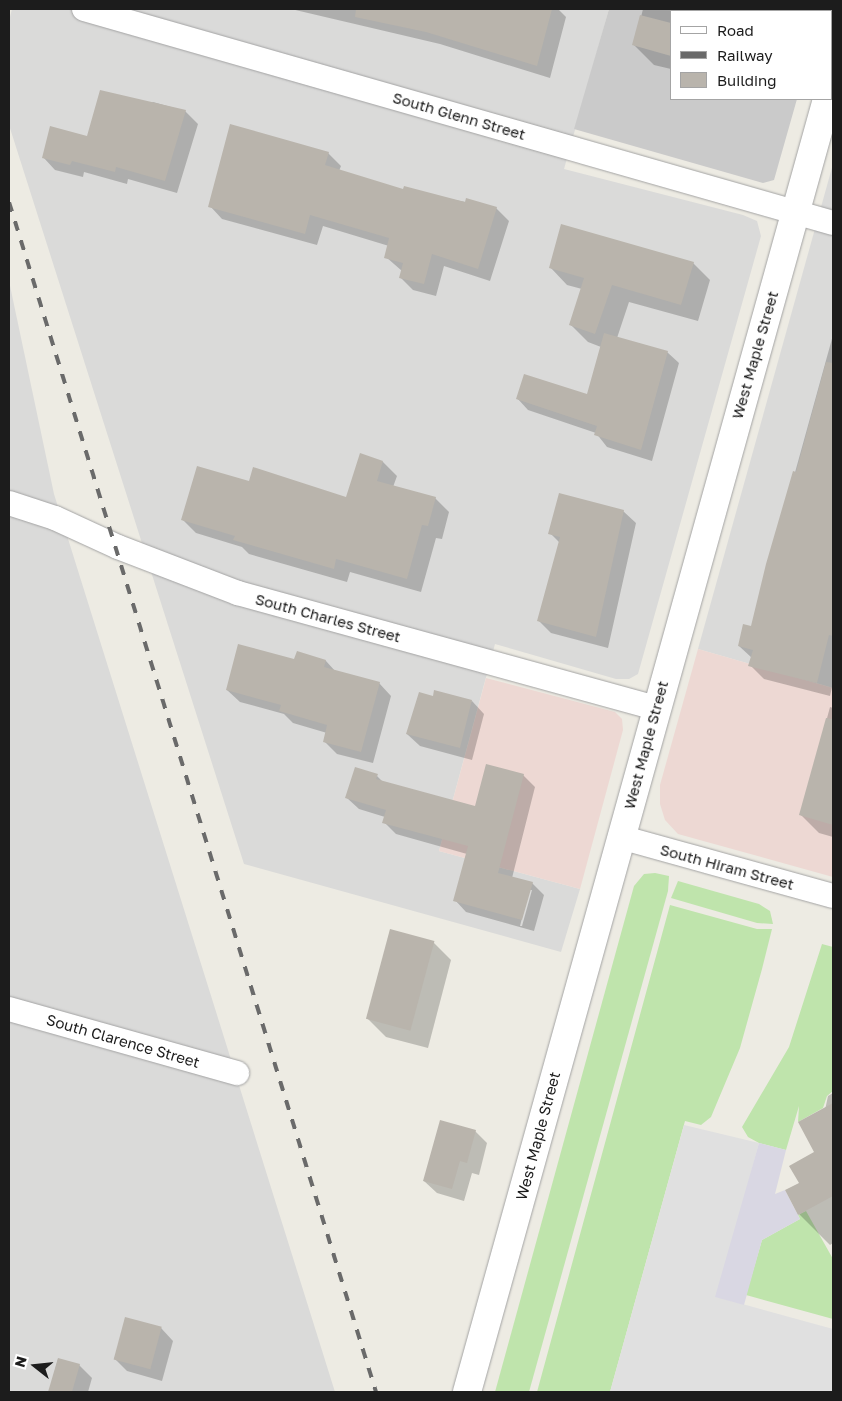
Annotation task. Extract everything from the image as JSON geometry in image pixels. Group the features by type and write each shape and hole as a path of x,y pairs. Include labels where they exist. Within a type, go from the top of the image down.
{"street":[{"name":"South Glenn Street","path":"84,9 833,223"},
{"name":"West Maple Street","path":"467,1392 827,100"},
{"name":"South Charles Street","path":"9,503 55,518 118,548 238,593 656,708"},
{"name":"South Hiram Street","path":"620,837 833,896"},
{"name":"South Clarence Street","path":"9,1009 238,1073"}],"shaded area":[{"path":"12,9 609,9 564,169 743,215 757,221 761,236 638,674 629,679 616,679 495,644 439,851 580,889 561,952 244,864 9,125 9,21"},
{"path":"609,9 823,9 670,10 670,100 797,100 774,180 763,183 574,129"},
{"path":"833,164 833,688 698,649"},
{"path":"9,281 54,494 335,1392 9,1392"},
{"path":"698,649 833,688 833,877 678,834 665,820 660,804 660,785"},
{"path":"486,678 615,712 622,719 623,730 580,889 439,851"},
{"path":"684,1125 759,1143 717,1297 833,1329 833,1392 610,1392"},
{"path":"759,1143 786,1150 775,1194 785,1190 800,1219 762,1240 744,1305 715,1297"}],"green space":[{"path":"655,873 669,876 668,891 529,1392 495,1392 634,886 644,874"},
{"path":"678,881 759,904 770,911 773,924 757,923 671,898"},
{"path":"670,905 757,929 772,929 762,969 740,1048 711,1117 701,1125 685,1121 610,1392 537,1392"},
{"path":"822,944 833,947 833,1091 827,1096 823,1108 798,1122 799,1106 786,1150 759,1143 748,1137 742,1127 789,1047"},
{"path":"806,1211 833,1259 833,1319 746,1295 762,1240 800,1219 798,1215"}],"building":[{"path":"356,9 552,9 537,66 426,32 355,17"},
{"path":"640,15 670,23 670,56 632,45"},
{"path":"100,90 186,110 165,181 116,167 115,172 72,161 70,165 42,158 50,126 87,136"},
{"path":"230,124 329,152 325,165 403,189 404,186 465,202 466,198 497,207 478,269 432,254 424,284 399,278 403,263 384,258 389,238 310,215 305,234 208,207"},
{"path":"561,224 694,262 681,305 612,285 595,334 569,325 584,278 549,268"},
{"path":"604,333 668,351 641,450 594,435 597,426 516,399 524,374 587,394"},
{"path":"826,362 833,363 833,636 829,635 817,683 748,666 753,650 738,646 743,624 751,626 766,564 793,471 796,472"},
{"path":"360,453 383,461 377,481 436,497 428,526 422,525 407,579 336,559 334,569 233,540 235,536 181,520 197,466 249,481 253,467 346,497"},
{"path":"559,493 624,510 596,637 537,621 560,537 548,534"},
{"path":"238,644 294,659 297,651 326,660 324,667 380,682 361,752 323,742 327,725 279,711 281,705 226,690"},
{"path":"434,690 472,700 460,748 406,734 419,692 433,696"},
{"path":"826,718 833,719 833,825 799,815"},
{"path":"486,764 524,774 498,873 533,882 522,920 453,901 468,846 382,823 386,810 345,798 355,767 378,774 376,779 475,806"},
{"path":"390,929 434,941 410,1031 366,1019"},
{"path":"833,1103 833,1196 798,1215 785,1190 799,1183 789,1166 814,1152 798,1122"},
{"path":"440,1120 476,1130 467,1163 460,1161 452,1189 423,1181"},
{"path":"125,1317 162,1327 150,1369 114,1360"},
{"path":"58,1358 80,1364 72,1392 48,1392"}],"railway":[{"path":"9,202 376,1392"}]}
